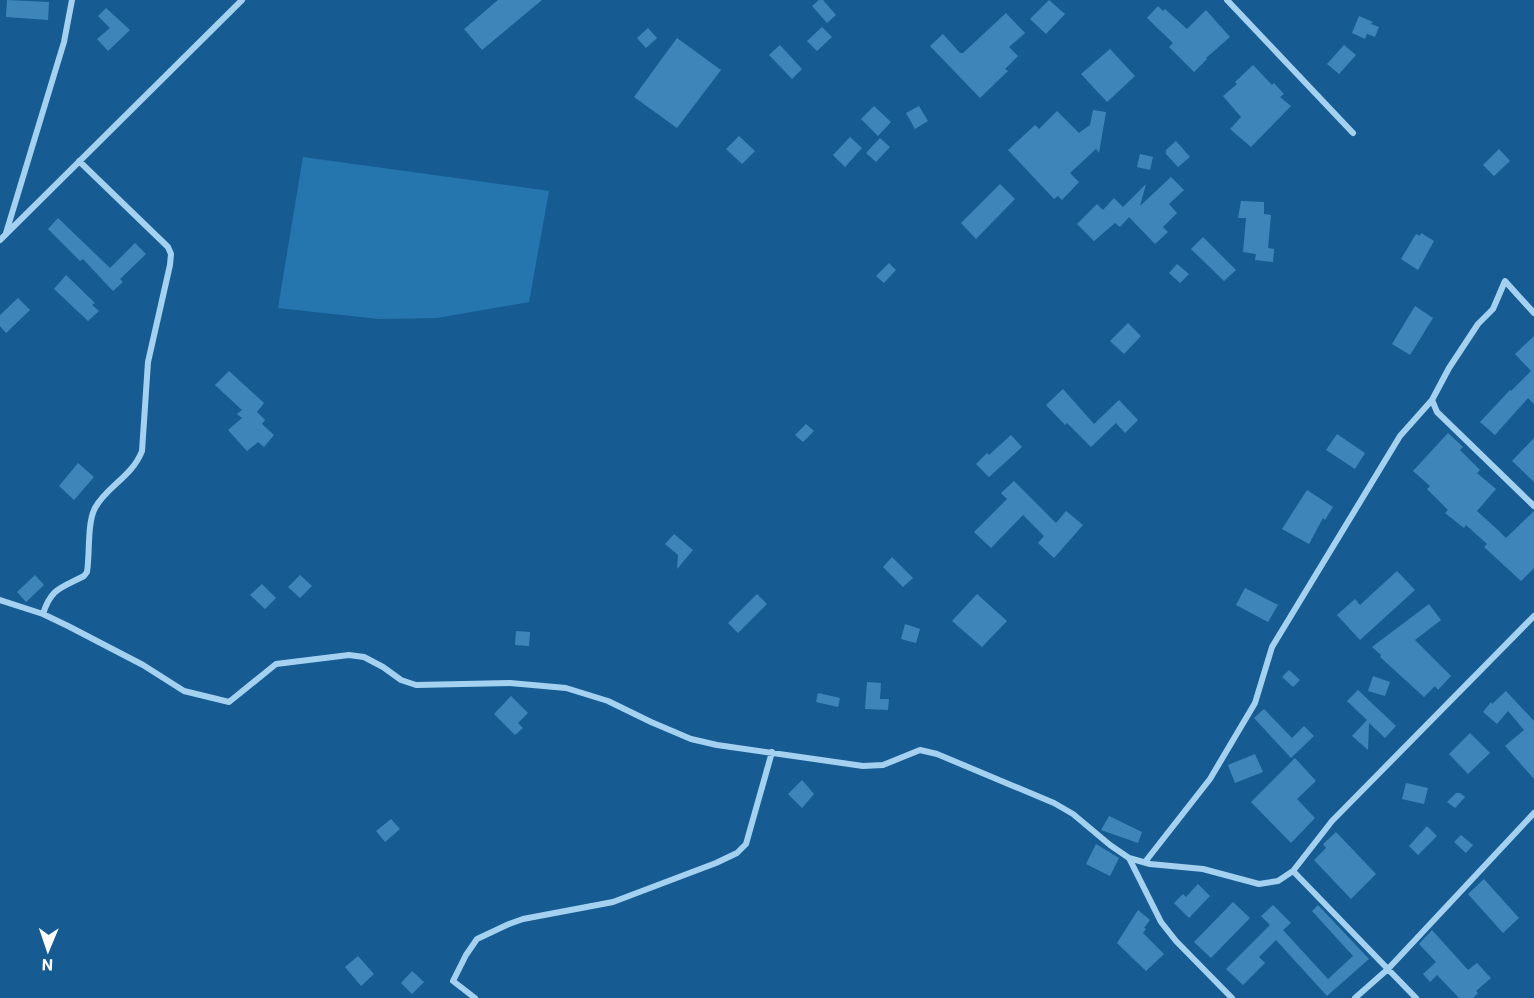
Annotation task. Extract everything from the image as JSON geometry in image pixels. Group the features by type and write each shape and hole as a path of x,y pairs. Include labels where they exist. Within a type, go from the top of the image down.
{"street":[{"path":"6,233 64,42 72,0"},
{"path":"0,240 242,0"},
{"path":"1227,0 1353,133"},
{"path":"43,614 55,590 84,576 87,572 95,508 132,470 142,451 148,362 171,254 168,247 79,161"},
{"path":"1145,862 1210,779 1255,703 1272,646 1400,436 1432,400 1449,368 1478,324 1493,309 1505,281 1534,313"},
{"path":"1432,400 1437,412 1534,506"},
{"path":"0,600 43,614 143,665 184,691 229,702 276,664 349,655 364,657 401,680 416,685 510,683 566,688 608,701 691,739 717,745 863,766 883,765 920,750 937,754 1054,803 1073,814 1129,858 1203,869 1259,884 1278,881 1293,872 1332,821 1534,616"},
{"path":"476,998 453,981 465,955 477,939 524,919 613,902 737,853 746,844 772,752"},
{"path":"1355,998 1388,969 1534,813"},
{"path":"1129,858 1161,922 1176,941 1233,998"},
{"path":"1293,872 1416,998"}],"shaded area":[{"path":"303,157 549,191 529,302 437,318 379,319 278,308"}],"building":[{"path":"7,0 49,2 48,20 6,17"},
{"path":"498,0 542,0 482,50 464,29"},
{"path":"819,0 823,0 836,15 827,23 812,6"},
{"path":"1049,0 1065,14 1046,34 1030,19"},
{"path":"1158,6 1163,11 1165,9 1187,29 1206,10 1230,37 1194,72 1169,47 1173,43 1147,18"},
{"path":"106,8 130,30 108,51 97,39 110,28 98,16"},
{"path":"1006,13 1025,33 1009,47 1018,56 1005,69 1008,71 980,98 930,46 943,34 960,53 963,53"},
{"path":"1359,16 1379,27 1375,37 1367,34 1365,39 1352,33"},
{"path":"822,27 832,37 817,51 807,41"},
{"path":"648,28 657,38 646,48 637,38"},
{"path":"677,38 721,70 677,128 634,97"},
{"path":"780,45 802,69 792,79 769,55"},
{"path":"1344,45 1356,55 1339,74 1327,64"},
{"path":"1110,49 1135,76 1107,102 1081,74"},
{"path":"1253,65 1272,85 1274,83 1284,94 1280,97 1291,106 1251,147 1230,129 1241,117 1223,96"},
{"path":"874,106 891,122 878,136 861,119"},
{"path":"919,106 928,121 915,129 906,113"},
{"path":"1093,110 1106,112 1099,153 1096,149 1070,173 1079,182 1062,200 1058,196 1054,199 1008,150 1035,125 1039,129 1057,111 1079,133 1090,125"},
{"path":"739,136 755,151 742,164 726,149"},
{"path":"850,137 862,148 845,167 833,155"},
{"path":"880,138 890,147 876,162 866,153"},
{"path":"1176,141 1190,157 1178,167 1166,154 1166,150"},
{"path":"1499,149 1510,161 1494,176 1483,165"},
{"path":"1140,154 1153,157 1150,170 1137,167"},
{"path":"1171,177 1184,190 1169,204 1177,213 1163,227 1168,232 1155,244 1129,217 1120,227 1115,223 1094,241 1077,224 1097,204 1103,210 1114,198 1123,207 1146,184 1140,206"},
{"path":"1000,184 1015,199 976,239 961,223"},
{"path":"1241,201 1264,202 1264,214 1271,215 1268,248 1274,249 1273,262 1255,260 1256,254 1243,252 1246,218 1238,218"},
{"path":"58,218 110,268 135,243 146,254 120,279 123,282 113,291 83,259 80,261 48,229"},
{"path":"1421,233 1434,241 1418,270 1401,259 1416,234 1420,236"},
{"path":"1203,237 1236,270 1224,281 1191,249"},
{"path":"889,263 896,270 884,283 876,276"},
{"path":"1177,264 1189,274 1180,283 1169,273"},
{"path":"66,275 95,303 92,305 99,311 88,321 54,289"},
{"path":"18,298 30,310 6,333 0,326 0,315"},
{"path":"1415,306 1433,318 1410,355 1392,344"},
{"path":"1128,323 1141,336 1124,354 1110,341"},
{"path":"1534,336 1534,404 1528,398 1495,435 1480,422 1531,371 1515,354"},
{"path":"229,371 264,403 257,412 265,420 262,424 274,435 264,447 258,442 247,451 228,430 242,418 237,414 242,410 215,385"},
{"path":"1063,389 1094,424 1119,400 1138,420 1125,433 1116,423 1091,447 1046,405"},
{"path":"806,424 814,431 803,442 795,435"},
{"path":"1448,433 1463,447 1460,450 1480,470 1477,473 1496,489 1477,511 1506,538 1534,511 1534,568 1521,581 1484,547 1487,544 1466,525 1464,528 1445,513 1448,510 1427,489 1430,486 1413,471"},
{"path":"1337,434 1365,453 1355,469 1326,450"},
{"path":"1011,435 1022,447 989,477 976,464"},
{"path":"1534,438 1534,482 1512,461"},
{"path":"78,463 94,477 74,500 59,486"},
{"path":"1014,481 1056,523 1066,511 1083,525 1054,558 1038,543 1044,536 1023,515 991,548 974,532 1007,499 1001,493"},
{"path":"1307,490 1333,507 1325,520 1323,518 1309,544 1282,529"},
{"path":"674,534 693,550 677,569 678,555 665,544"},
{"path":"892,557 913,578 903,587 883,567"},
{"path":"1397,571 1415,590 1360,640 1337,615 1355,599 1360,605"},
{"path":"35,575 44,585 26,602 17,592"},
{"path":"300,575 312,586 300,598 288,587"},
{"path":"262,584 276,598 265,609 250,595"},
{"path":"1245,588 1278,605 1268,622 1236,605"},
{"path":"757,594 767,604 738,633 728,623"},
{"path":"977,594 1007,621 982,647 952,621"},
{"path":"1429,604 1441,620 1415,640 1451,676 1438,690 1435,686 1424,697 1372,647"},
{"path":"905,624 920,629 916,643 901,639"},
{"path":"516,631 530,632 529,646 515,645"},
{"path":"1289,670 1300,680 1293,687 1282,677"},
{"path":"1373,676 1390,682 1385,696 1368,691"},
{"path":"867,682 881,683 880,699 889,699 888,710 865,709"},
{"path":"1358,690 1396,726 1385,738 1369,723 1368,750 1352,736 1367,720 1347,701"},
{"path":"1506,691 1534,721 1534,779 1505,746 1524,730 1508,711 1497,724 1483,712 1491,702 1492,704"},
{"path":"818,693 840,698 838,707 816,702"},
{"path":"511,696 528,713 518,723 523,728 515,735 494,714"},
{"path":"1264,709 1292,738 1304,726 1314,736 1291,758 1254,718"},
{"path":"1470,733 1490,753 1468,774 1449,754"},
{"path":"1255,754 1263,772 1235,783 1228,765"},
{"path":"1295,758 1316,781 1297,799 1315,818 1291,843 1251,802"},
{"path":"802,780 814,794 802,808 788,794"},
{"path":"1406,783 1428,788 1424,804 1402,799"},
{"path":"1456,793 1465,797 1455,808 1447,802"},
{"path":"1109,816 1142,832 1138,843 1101,830"},
{"path":"391,819 400,829 385,842 376,831"},
{"path":"1427,826 1437,836 1418,855 1409,846"},
{"path":"1336,832 1376,874 1351,899 1314,860 1326,848 1323,844"},
{"path":"1461,835 1473,845 1466,853 1454,842"},
{"path":"1096,844 1119,858 1110,876 1086,864"},
{"path":"1484,879 1519,918 1503,933 1468,894"},
{"path":"1198,884 1210,896 1189,918 1174,903 1183,894 1186,897"},
{"path":"1233,902 1250,918 1211,958 1194,942"},
{"path":"1273,905 1291,923 1283,930 1328,979 1353,956 1312,911 1318,905 1369,959 1327,996 1276,940 1259,957 1265,963 1243,985 1226,969 1270,925 1261,916"},
{"path":"1138,910 1150,920 1143,933 1164,954 1146,971 1117,943"},
{"path":"1432,930 1468,970 1477,963 1491,978 1476,991 1478,993 1473,998 1459,998 1437,975 1430,982 1423,974 1436,962 1419,944"},
{"path":"358,956 374,974 361,986 345,967"},
{"path":"412,971 424,982 412,994 401,983"}]}
